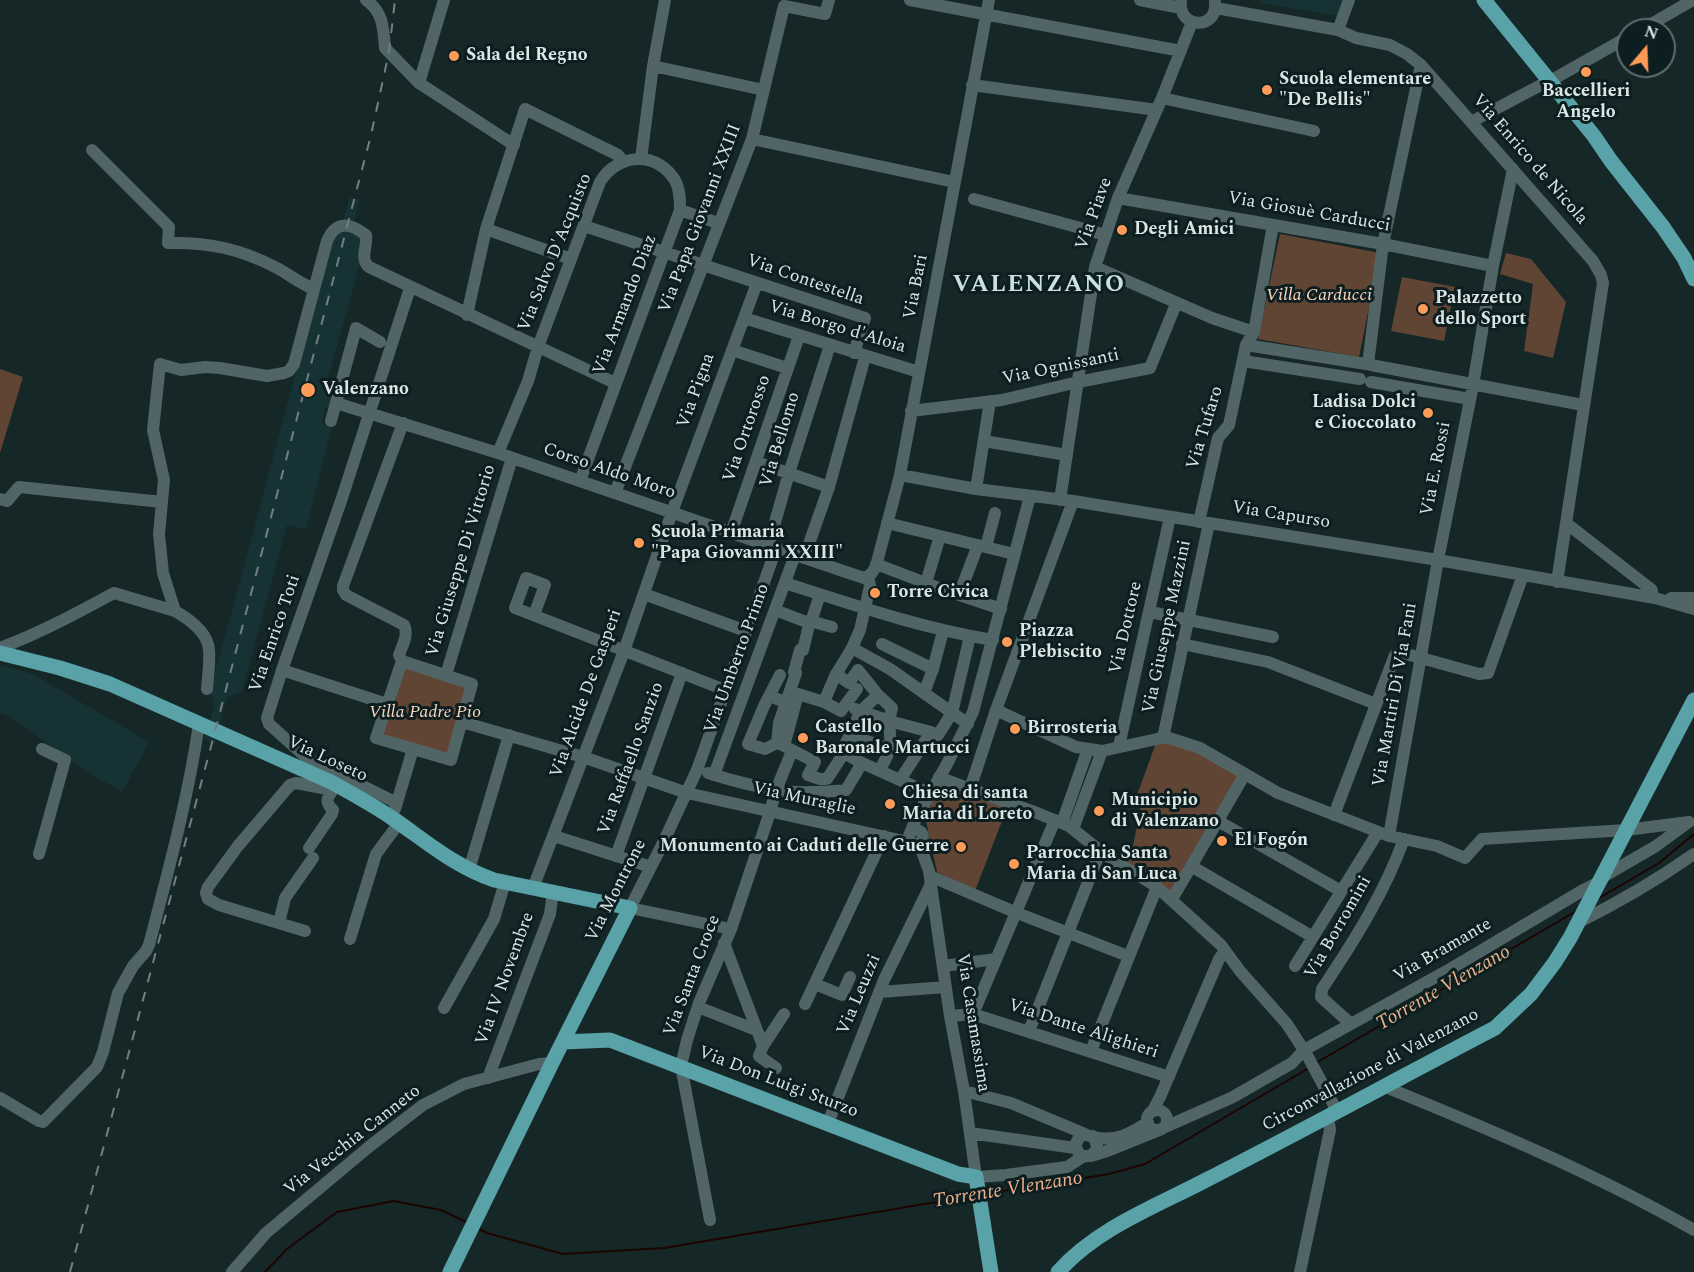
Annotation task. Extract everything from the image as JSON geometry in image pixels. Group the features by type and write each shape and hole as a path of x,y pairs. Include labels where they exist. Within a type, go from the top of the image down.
{"main road":[{"path":"1471,0 1594,136 1663,227 1684,258 1694,279"},
{"path":"1484,0 1545,83"},
{"name":"Via Loseto","path":"0,653 96,679 334,784 393,814 455,862 469,870 494,880 630,908"},
{"name":"Circonvallazione di Valenzano","path":"1058,1272 1092,1241 1132,1218 1495,1028 1531,994 1555,962 1694,700"},
{"name":"Via Montrone","path":"450,1272 630,908"},
{"name":"Via Don Luigi Sturzo","path":"563,1042 610,1040 977,1180"},
{"path":"977,1180 991,1272"}],"street":[{"path":"366,0 375,6 382,20 385,48 419,83 514,145"},
{"path":"419,83 444,0"},
{"path":"467,315 486,229 525,109 618,155 623,161 641,159 653,66 665,0"},
{"name":"Via Papa Giovanni XXIII","path":"615,493 752,139 784,3 825,14 829,0"},
{"path":"910,0 973,6 986,14 1181,51"},
{"name":"Via Bari","path":"868,576 876,564 900,474 989,0"},
{"path":"1140,0 1181,4 1186,19 1197,23 1207,21 1214,13 1215,4"},
{"path":"1338,30 1349,0"},
{"path":"1662,18 1693,0"},
{"name":"Via Enrico de Nicola","path":"1215,4 1338,30 1356,38 1390,45 1421,65 1593,261 1601,275 1603,283 1583,405"},
{"name":"Via Piave","path":"969,789 1066,501 1067,455 1095,267 1118,198 1162,98 1192,22"},
{"path":"1471,122 1616,44"},
{"path":"1368,364 1383,244 1421,65"},
{"path":"653,66 764,90"},
{"path":"972,85 1156,110"},
{"path":"1162,98 1314,131"},
{"path":"752,139 954,182"},
{"path":"92,150 169,227 168,243 208,244 236,251 278,268 305,286 314,289"},
{"name":"Via Armando Diaz","path":"580,481 680,210 680,196 669,172 661,165 641,159"},
{"name":"Via Salvo D'Acquisto","path":"498,453 528,381 538,347 604,176 623,161"},
{"name":"Via E. Rossi","path":"1437,560 1473,385 1493,266 1513,169"},
{"name":"Via Giosuè Carducci","path":"1118,198 1383,244 1493,266"},
{"path":"974,199 1106,235"},
{"path":"680,210 718,223"},
{"path":"175,611 163,573 159,534 164,480 153,430 160,364 181,370 205,367 267,376 284,374 294,364 314,289 334,228 340,225 366,235 364,259 366,265 410,288 615,383"},
{"path":"1273,225 1254,332 1246,345 1368,364 1583,405 1557,582"},
{"path":"584,226 665,252"},
{"path":"486,229 572,259"},
{"name":"Via Contestella","path":"665,252 865,318 860,355"},
{"path":"1095,267 1176,304 1254,332"},
{"name":"Via Pigna","path":"672,512 757,283"},
{"name":"Via Enrico Toti","path":"393,814 307,758 268,724 268,710 341,501 410,288"},
{"name":"Via Ognissanti","path":"911,411 990,401 1150,368 1176,304"},
{"name":"Via Borgo d'Aloia","path":"744,318 919,372"},
{"path":"331,421 356,328 380,342"},
{"name":"Via Ortorosso","path":"731,533 799,336"},
{"name":"Via Bellomo","path":"772,548 789,473 830,345"},
{"name":"Via Tufaro","path":"1204,522 1218,438 1229,425 1246,345"},
{"path":"732,350 787,368"},
{"path":"1270,365 1273,350"},
{"name":"Via Umberto Primo","path":"714,775 785,583 800,556 829,487 860,355"},
{"path":"1243,361 1470,399"},
{"path":"1365,380 1358,370 1368,364"},
{"path":"1446,395 1449,381"},
{"path":"976,489 990,401"},
{"name":"Corso Aldo Moro","path":"336,403 498,453 864,578 868,576"},
{"path":"402,661 376,738 451,760 472,684 402,661 399,656 406,634 405,625 346,595 343,590 403,423"},
{"path":"984,441 1067,455"},
{"name":"Via Giuseppe Di Vittorio","path":"446,675 512,458"},
{"path":"756,462 829,487"},
{"name":"Via Capurso","path":"900,474 976,489 1204,522 1653,598"},
{"path":"0,498 7,501 19,487 162,502"},
{"path":"844,753 929,793 973,712 1030,496"},
{"name":"Via Alcide De Gasperi","path":"533,888 624,651 672,512"},
{"path":"959,595 995,513"},
{"name":"Via Dottore","path":"1119,746 1170,517"},
{"name":"Via Giuseppe Mazzini","path":"1163,738 1204,522"},
{"path":"887,523 1014,554"},
{"path":"1566,523 1652,590 1653,598"},
{"path":"926,584 939,536"},
{"name":"Via Montrone","path":"630,908 697,770 746,631 772,548"},
{"name":"Via Martiri Di Via Fani","path":"1384,834 1421,657 1437,560"},
{"path":"876,564 926,584 1001,609"},
{"path":"1334,815 1395,655 1403,652 1479,674 1488,673 1523,575"},
{"path":"824,702 860,630 870,586 868,576"},
{"path":"785,583 943,631 993,640"},
{"path":"0,648 25,639 114,593 175,611 188,619 203,635 209,648 207,689"},
{"path":"644,594 746,631"},
{"name":"Via Santa Croce","path":"710,1220 681,1066 698,1007 731,929 770,812 793,696 796,673 794,672 820,594"},
{"path":"1653,598 1694,598"},
{"path":"1653,598 1694,609"},
{"path":"775,610 832,627"},
{"path":"1150,612 1273,637"},
{"path":"534,615 725,690"},
{"path":"924,693 943,631"},
{"path":"846,704 861,713 938,735 952,713 970,636"},
{"path":"882,644 933,669"},
{"path":"1182,644 1268,662 1376,704"},
{"path":"852,648 890,669 968,724"},
{"path":"890,669 898,652"},
{"path":"282,670 387,704"},
{"path":"836,674 849,682 858,670 892,708 889,721 891,750 880,770"},
{"name":"Via Raffaello Sanzio","path":"616,856 682,673"},
{"path":"780,675 748,744 765,749 783,744"},
{"path":"770,696 782,701 793,696 824,702 841,711 857,689"},
{"path":"756,727 815,762 808,775 827,779 844,753 843,749 861,713 878,695"},
{"path":"996,710 1077,747 1088,749 1102,751 1166,737 1200,748 1278,792 1334,815 1384,834 1437,846 1465,858 1482,840 1626,830 1691,820"},
{"name":"Via Muraglie","path":"462,722 583,757 687,793 884,836 916,838"},
{"path":"0,1098 43,1122 97,1067 118,993 133,966 149,945 183,814 202,725"},
{"path":"900,780 932,732"},
{"path":"469,870 509,735"},
{"path":"850,735 891,750"},
{"path":"39,854 65,760 42,749"},
{"path":"350,939 376,854 393,814 413,749"},
{"path":"1063,824 1088,749"},
{"path":"973,1014 1017,913 1102,751"},
{"path":"697,770 776,790 825,792 846,790 862,763"},
{"path":"1172,900 1245,774"},
{"path":"939,777 1063,824 1100,852 1157,887 1225,951 1287,1024 1305,1052 1333,1113 1300,1272"},
{"path":"305,931 213,902 208,899 206,893 238,846 290,785 296,783 322,788 334,784"},
{"path":"279,923 285,898 332,814 333,810 327,802 334,784"},
{"name":"Via Casamassima","path":"929,793 921,811 916,838 931,880 950,1017 977,1180"},
{"name":"Via Bramante","path":"977,1180 1067,1167 1084,1153 1110,1150 1233,1097 1351,1024 1599,882 1656,846 1691,820"},
{"path":"1218,821 1341,891"},
{"path":"1294,966 1341,891 1384,834"},
{"path":"554,836 651,867"},
{"path":"805,1004 884,836"},
{"name":"Via Borromini","path":"1351,1024 1321,997 1322,989 1364,925 1404,839"},
{"path":"1029,1031 1100,852"},
{"path":"1578,921 1612,906 1694,854"},
{"path":"1191,866 1313,937"},
{"path":"931,880 1128,956"},
{"name":"Via Leuzzi","path":"828,1123 880,992 931,880"},
{"path":"444,1008 485,936 498,909 505,882"},
{"path":"1091,1051 1157,887"},
{"name":"Via IV Novembre","path":"488,1078 549,914 553,892"},
{"path":"630,908 731,929"},
{"path":"724,943 763,1046"},
{"path":"1150,1117 1219,959 1225,951"},
{"path":"943,966 996,959"},
{"path":"815,984 842,995 850,977"},
{"path":"880,992 946,987"},
{"path":"698,1007 756,1030"},
{"path":"776,1068 759,1056 784,1014"},
{"name":"Via Dante Alighieri","path":"950,1017 973,1014 1169,1077"},
{"name":"Via Vecchia Canneto","path":"232,1272 266,1233 401,1122 438,1096 464,1084 539,1064 552,1063"},
{"path":"1383,1086 1509,1138 1602,1181 1694,1230"},
{"path":"964,1091 1011,1103 1089,1135 1097,1145 1096,1151 1084,1153 970,1133"},
{"path":"1084,1153 1077,1139 1089,1135 1125,1136 1160,1111 1167,1119 1163,1128"}],"shaded area":[{"path":"1261,0 1346,0 1341,16 1261,3"},
{"path":"350,197 360,200 351,232 361,238 362,243 357,261 360,264 328,378 336,380 322,423 332,426 306,529 287,525 242,692 227,697 215,743 204,740 214,705 210,690 332,236 341,229"},
{"path":"0,665 33,674 149,742 122,792 91,774 5,714 0,713"}],"green space":[{"name":"Villa Carducci","path":"1280,234 1380,253 1359,357 1258,339"},
{"path":"1506,253 1531,259 1566,302 1553,358 1524,351 1533,284 1500,274"},
{"name":"Palazzetto dello Sport","path":"1402,277 1455,287 1444,341 1391,331"},
{"path":"0,369 23,377 0,453"},
{"name":"Villa Padre Pio","path":"402,661 472,684 451,760 376,738"},
{"path":"1166,737 1245,774 1172,899 1126,868 1141,806 1134,803 1156,743"},
{"path":"941,783 1007,808 975,891 937,872 925,806"}],"waterway":[{"name":"Torrente Vlenzano","path":"1599,898 1659,863 1694,834"},
{"name":"Torrente Vlenzano","path":"1316,1063 1578,910"},
{"name":"Torrente Vlenzano","path":"984,1194 1109,1174 1145,1164 1309,1068"},
{"name":"Torrente Vlenzano","path":"477,1228 487,1233 563,1254 664,1248 972,1196"},
{"name":"Torrente Vlenzano","path":"265,1272 287,1249 337,1212 394,1201 441,1210 466,1222"}],"railway":[{"path":"70,1272 213,739 371,135 389,52 395,0"}],"place":[{"name":"Sala del Regno","path":"454,56"},
{"name":"Baccellieri Angelo","path":"1586,72"},
{"name":"Scuola elementare \"De Bellis\"","path":"1267,90"},
{"name":"Degli Amici","path":"1122,230"},
{"name":"Palazzetto dello Sport","path":"1423,309"},
{"name":"Valenzano","path":"308,390"},
{"name":"Ladisa Dolci e Cioccolato","path":"1428,413"},
{"name":"Scuola Primaria \"Papa Giovanni XXIII\"","path":"639,543"},
{"name":"Torre Civica","path":"875,593"},
{"name":"Piazza Plebiscito","path":"1007,642"},
{"name":"Birrosteria","path":"1015,729"},
{"name":"Castello Baronale Martucci","path":"803,738"},
{"name":"Chiesa di santa Maria di Loreto","path":"890,804"},
{"name":"Municipio di Valenzano","path":"1099,811"},
{"name":"El Fogón","path":"1222,841"},
{"name":"Monumento ai Caduti delle Guerre","path":"961,847"},
{"name":"Parrocchia Santa Maria di San Luca","path":"1014,864"}],"district":[{"name":"VALENZANO","path":"1039,286"}]}
